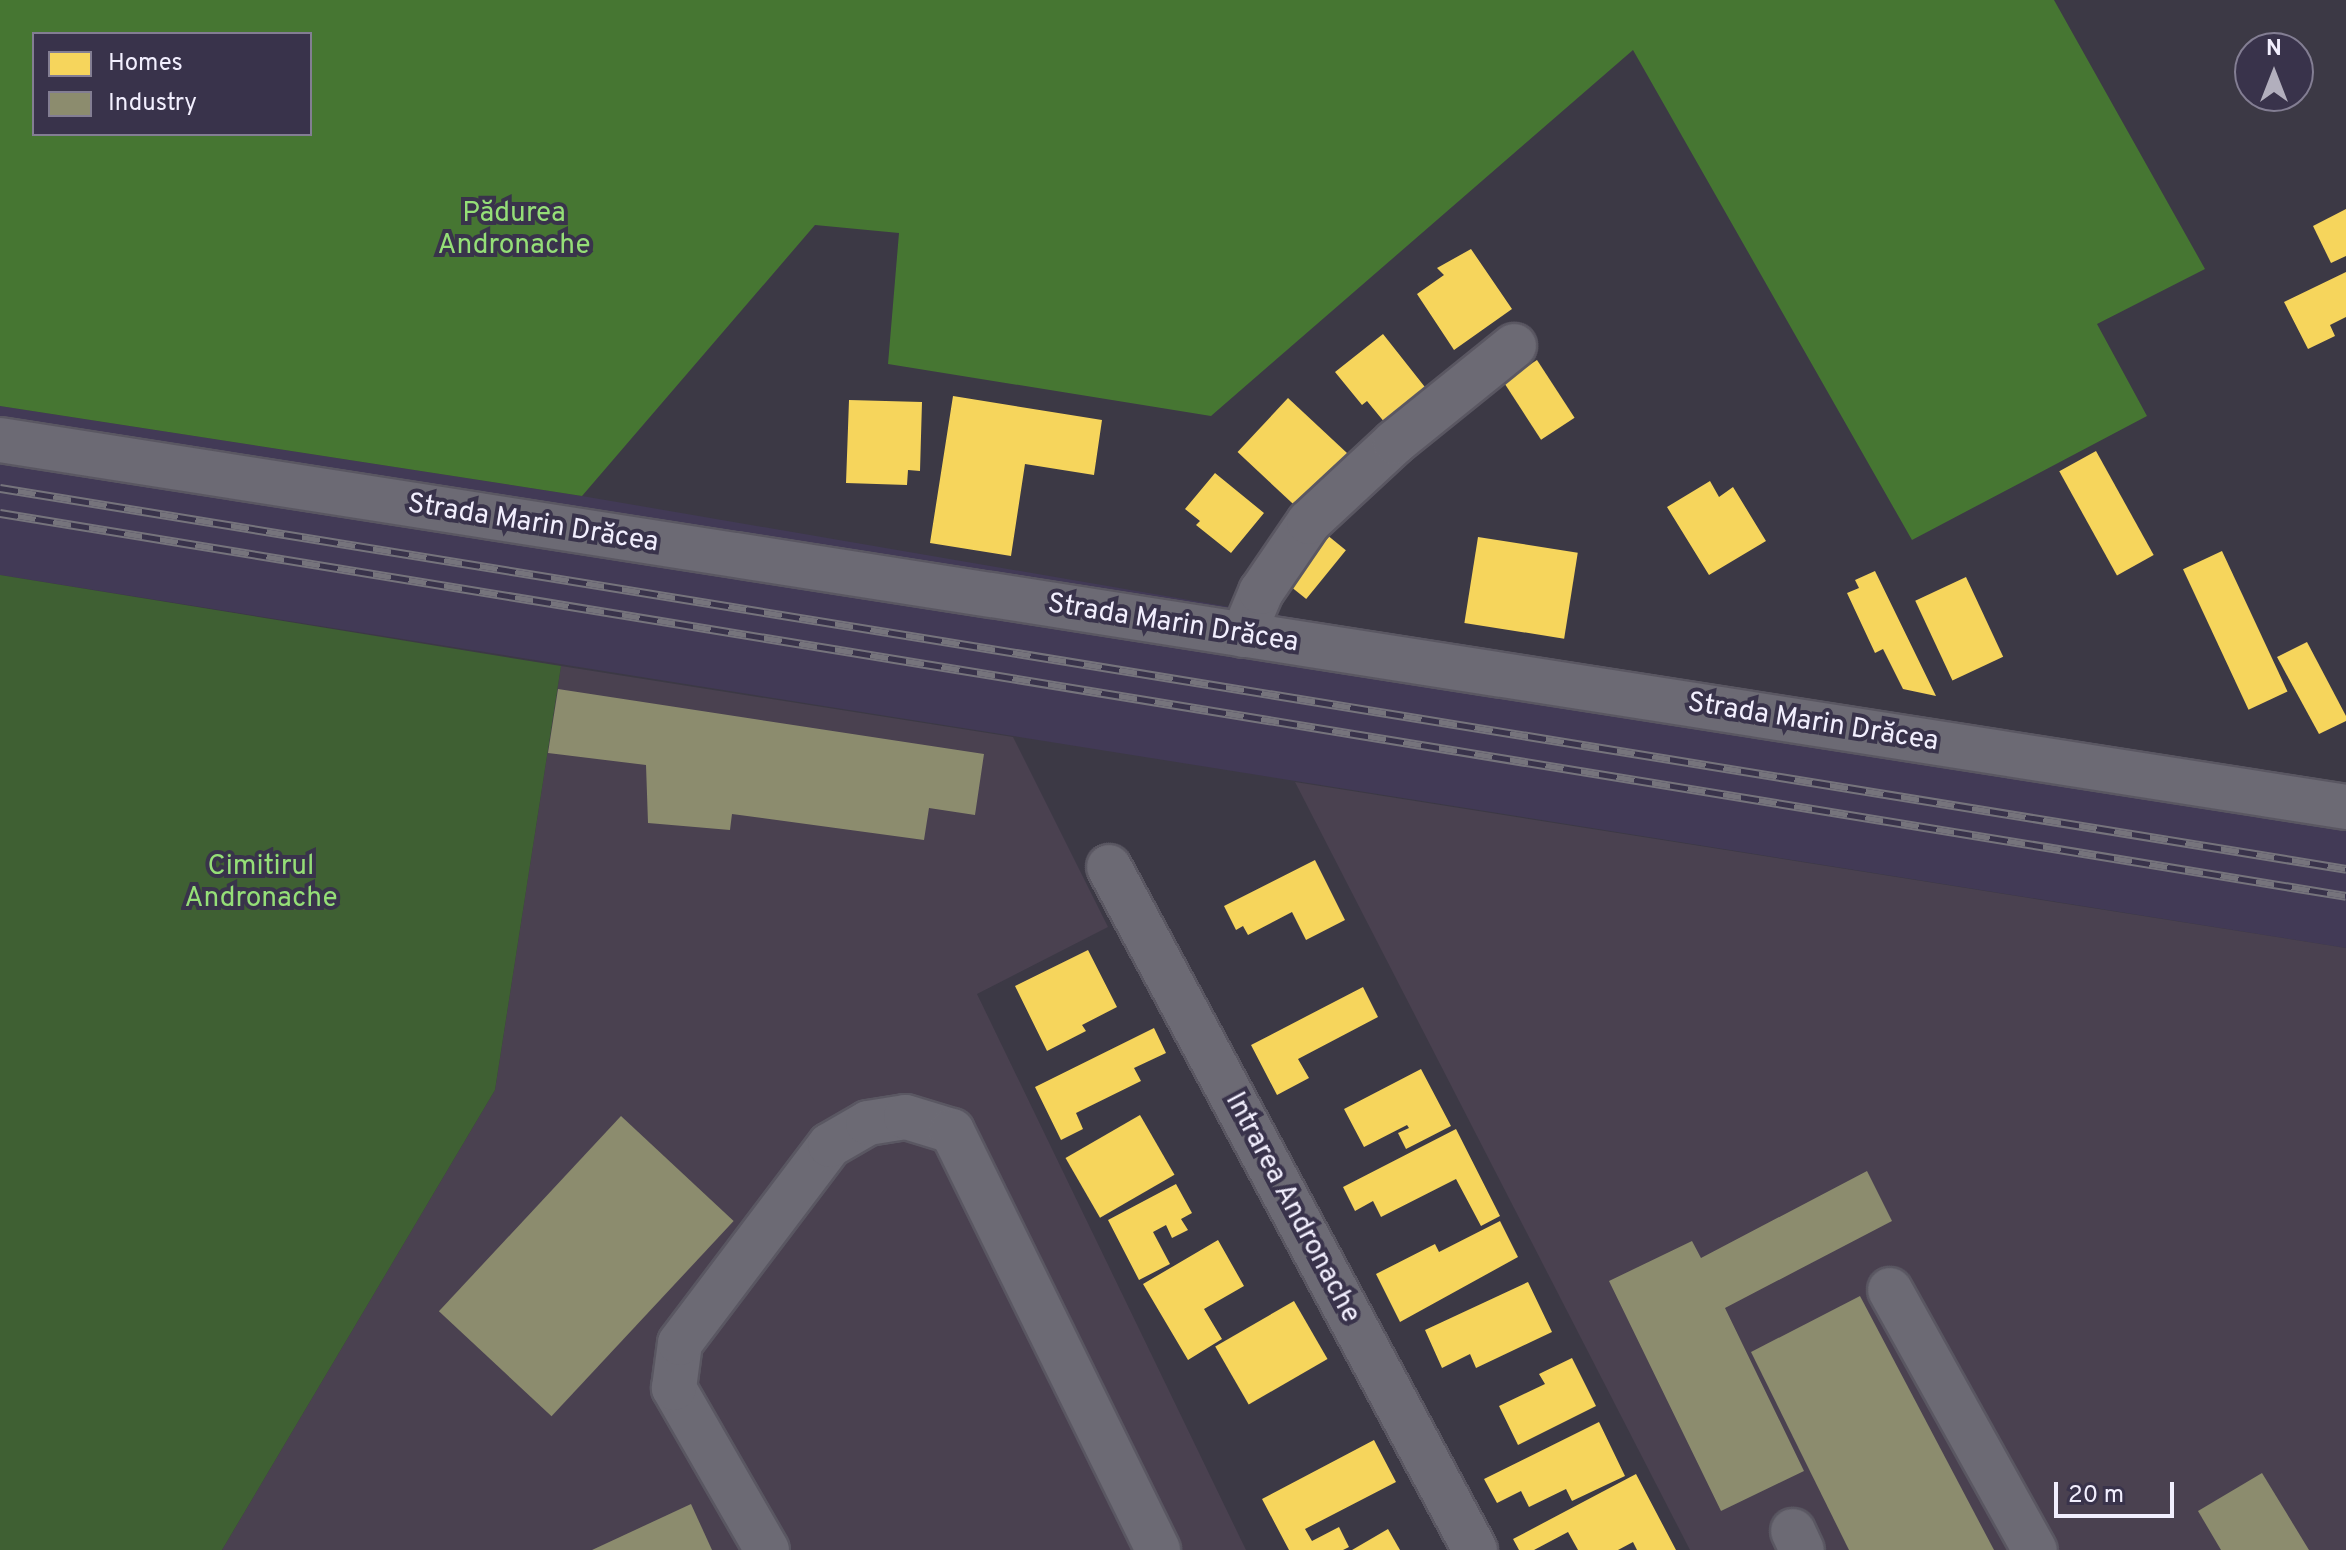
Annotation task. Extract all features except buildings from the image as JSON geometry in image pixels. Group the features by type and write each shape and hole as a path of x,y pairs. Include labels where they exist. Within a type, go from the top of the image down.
{"street":[{"path":"1243,635 1261,592 1309,522 1406,433 1514,346"},
{"name":"Strada Marin Drăcea","path":"0,440 2346,807"},
{"name":"Intrarea Andronache","path":"1109,867 1475,1550"},
{"path":"767,1550 674,1388 680,1343 830,1145 868,1123 906,1117 952,1131 1158,1550"},
{"path":"1890,1290 2035,1550"}],"shaded area":[{"path":"0,406 582,496 2346,798 2346,948 0,575"},
{"path":"561,666 1013,737 1108,927 977,994 1246,1550 222,1550 495,1090"},
{"path":"1295,782 2346,948 2346,1550 1690,1550"}],"green space":[{"name":"Pădurea Andronache","path":"0,0 2054,0 2205,269 2097,324 2147,416 1912,540 1633,50 1211,416 888,364 899,233 815,225 582,496 0,406"},
{"name":"Cimitirul Andronache","path":"0,575 561,666 495,1090 222,1550 0,1550"}],"railway":[{"path":"0,488 2346,869"},
{"path":"0,513 2346,896"}]}
